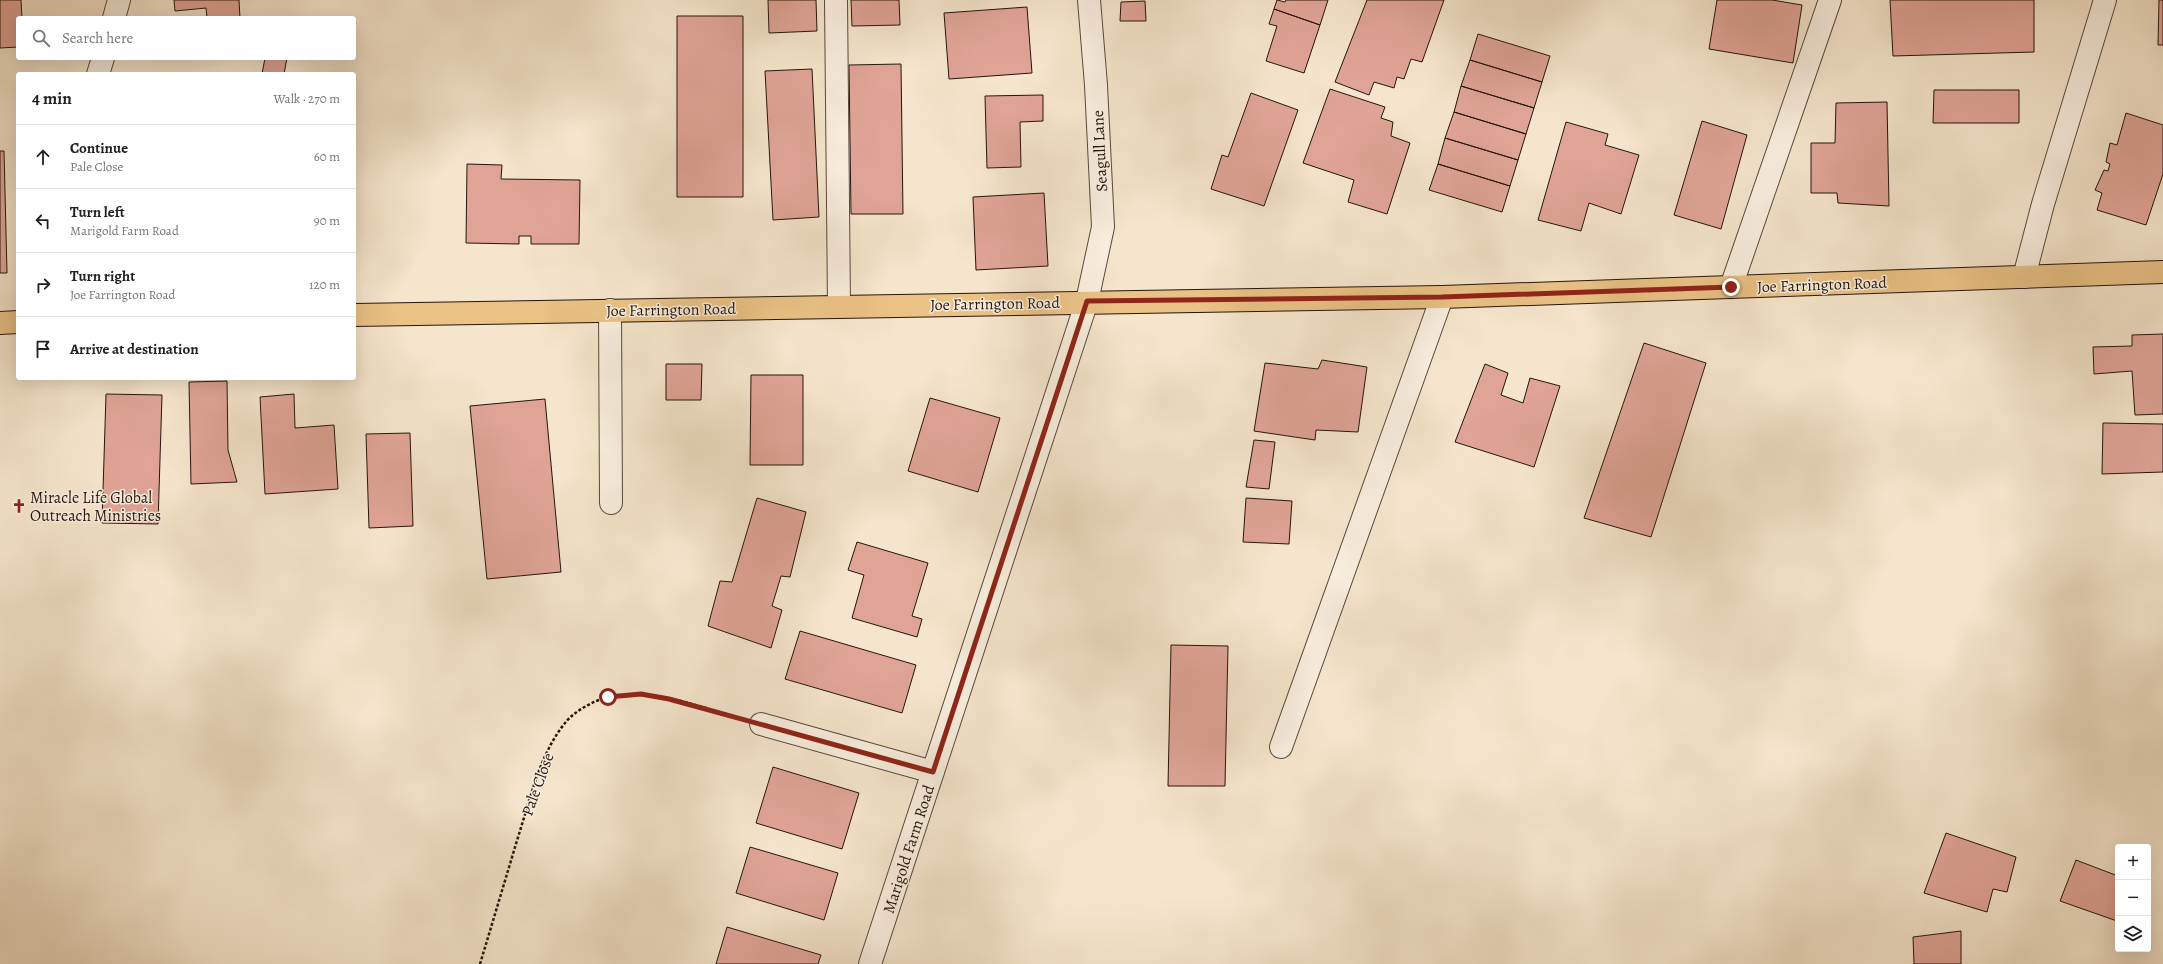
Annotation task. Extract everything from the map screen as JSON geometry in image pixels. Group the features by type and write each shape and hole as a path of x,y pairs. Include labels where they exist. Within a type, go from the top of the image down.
{"main road":[{"name":"Joe Farrington Road","path":"356,315 1087,301 1442,297 2163,272"},
{"path":"0,323 16,322"}],"street":[{"path":"115,16 119,0"},
{"path":"836,0 839,306"},
{"name":"Seagull Lane","path":"1087,301 1103,227 1096,85 1089,0"},
{"path":"1731,287 1830,0"},
{"path":"2024,277 2043,204 2105,0"},
{"path":"99,72 102,60"},
{"path":"1281,748 1442,297"},
{"name":"Marigold Farm Road","path":"870,964 1087,301"},
{"path":"610,310 611,503"},
{"path":"761,724 933,772"}],"path":[{"name":"Pale Close","path":"480,964 546,752 566,722 586,706 608,697 641,694 669,699 761,724"}],"building":[{"path":"0,0 21,0 22,16 16,16 16,47 0,48"},
{"path":"174,0 239,0 240,16 207,16 206,8 175,11"},
{"path":"768,0 816,0 817,31 769,33"},
{"path":"851,0 899,0 900,25 852,26"},
{"path":"1277,0 1285,2 1286,0 1328,0 1320,25 1274,9"},
{"path":"1367,0 1444,0 1422,62 1411,59 1404,79 1397,77 1394,88 1374,82 1369,95 1335,82"},
{"path":"1717,0 1772,0 1802,5 1793,63 1709,49"},
{"path":"1890,0 2034,0 2034,52 1893,56"},
{"path":"2159,0 2163,0 2163,45 2158,45"},
{"path":"1145,1 1146,21 1120,21 1121,2"},
{"path":"1027,7 1032,73 949,79 944,13"},
{"path":"1274,9 1320,25 1304,73 1266,61 1277,26 1269,24"},
{"path":"677,16 743,16 743,197 677,197"},
{"path":"1478,34 1550,56 1542,82 1470,60"},
{"path":"265,60 287,60 284,72 262,72"},
{"path":"1470,60 1542,82 1534,108 1461,86"},
{"path":"901,64 903,214 851,214 849,65"},
{"path":"812,69 819,217 773,220 765,71"},
{"path":"1461,86 1534,108 1526,134 1454,112"},
{"path":"1330,89 1385,107 1381,118 1393,122 1391,136 1410,143 1387,214 1348,202 1354,180 1303,163"},
{"path":"1934,90 2019,90 2019,123 1933,123"},
{"path":"1251,93 1298,110 1264,206 1211,189 1222,155 1228,157"},
{"path":"1043,95 1043,121 1020,122 1021,167 987,168 985,96"},
{"path":"1887,102 1889,206 1838,203 1837,193 1811,193 1811,143 1835,143 1836,103"},
{"path":"1454,112 1526,134 1518,160 1445,138"},
{"path":"2126,113 2163,125 2163,174 2146,225 2097,210 2102,193 2095,190 2104,170 2108,171 2110,164 2106,162 2110,143 2117,145"},
{"path":"1702,121 1747,135 1721,229 1674,215"},
{"path":"1566,122 1608,134 1605,145 1639,155 1621,214 1589,203 1581,231 1538,220"},
{"path":"1445,138 1518,160 1510,186 1438,164"},
{"path":"0,151 4,151 7,273 0,273"},
{"path":"467,164 502,165 501,179 580,180 579,244 531,244 531,236 519,236 519,244 466,243"},
{"path":"1438,164 1510,186 1502,212 1429,190"},
{"path":"1044,193 1048,266 976,270 973,197"},
{"path":"2163,334 2163,414 2135,415 2132,371 2094,374 2093,347 2132,346 2132,335"},
{"path":"1644,343 1706,363 1651,537 1584,518"},
{"path":"1322,360 1367,367 1358,432 1316,430 1315,440 1254,431 1265,363 1318,369"},
{"path":"666,364 702,364 701,400 666,400"},
{"path":"1485,364 1508,373 1501,395 1523,403 1530,378 1560,386 1534,467 1455,442"},
{"path":"751,375 803,375 803,465 750,465"},
{"path":"227,381 228,450 237,482 191,484 189,382"},
{"path":"106,394 162,395 158,524 102,523"},
{"path":"294,394 295,428 334,425 338,489 265,494 260,397"},
{"path":"930,398 1000,418 978,492 908,471"},
{"path":"545,399 561,572 487,579 470,406"},
{"path":"2103,423 2163,424 2163,472 2102,474"},
{"path":"410,433 413,526 369,528 366,434"},
{"path":"1254,440 1275,442 1269,489 1246,487"},
{"path":"757,498 806,512 790,577 781,576 772,606 782,610 771,648 708,626 720,581 732,582"},
{"path":"1246,498 1292,501 1289,544 1243,542"},
{"path":"857,542 928,563 912,616 922,619 917,637 852,618 864,575 848,570"},
{"path":"800,631 916,665 902,713 785,679"},
{"path":"1171,645 1228,646 1225,786 1168,786"},
{"path":"773,767 859,793 842,849 756,823"},
{"path":"1946,833 2016,857 2007,892 1993,889 1987,912 1924,893"},
{"path":"750,847 838,873 824,920 736,893"},
{"path":"2076,860 2115,875 2115,920 2060,901"},
{"path":"727,927 821,955 818,964 716,964"},
{"path":"1961,931 1961,964 1914,964 1913,937"}],"place":[{"name":"Miracle Life Global Outreach Ministries","path":"19,506"}],"route":[{"path":"608,697 641,694 669,699 933,772 1087,301 1442,297 1731,287"}]}
